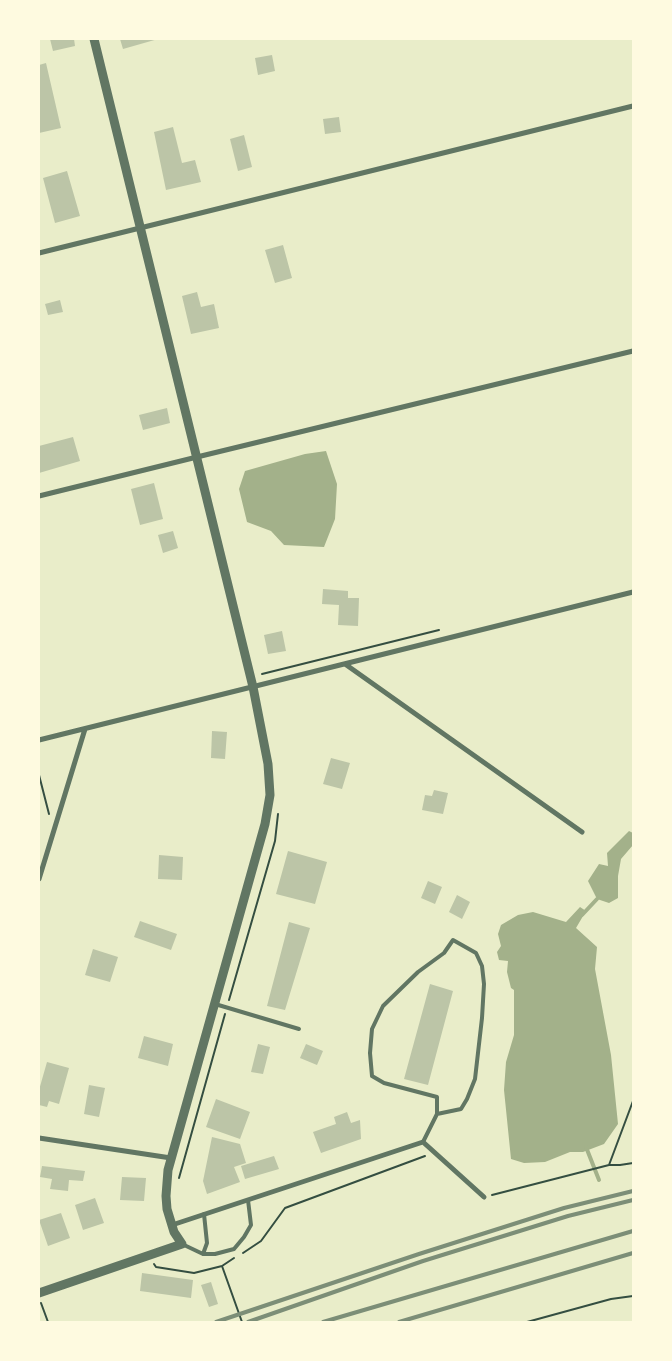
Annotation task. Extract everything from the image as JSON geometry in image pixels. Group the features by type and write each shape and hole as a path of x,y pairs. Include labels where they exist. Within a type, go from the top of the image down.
{"street":[{"path":"39,1293 182,1244 172,1225 166,1196 166,1181 269,808 270,795 268,764 253,687 142,228 94,39"},
{"path":"39,253 633,106"},
{"path":"39,496 633,351"},
{"path":"39,740 633,592"},
{"path":"345,664 582,832"},
{"path":"39,880 85,729"},
{"path":"39,1138 171,1158"},
{"path":"172,1225 423,1142 484,1197"}],"lane":[{"path":"423,1142 437,1114 437,1096 384,1083 372,1076 370,1053 372,1029 383,1006 418,972 444,953 453,940 476,953 482,966 484,984 482,1018 474,1079 467,1099 461,1109 437,1114"},
{"path":"215,1004 299,1029"},
{"path":"182,1244 203,1254 215,1254 234,1249 251,1225 248,1200"},
{"path":"203,1254 207,1243 204,1214"}],"path":[{"path":"39,775 54,831"},
{"path":"609,1165 633,1100"},
{"path":"153,1260 156,1267 194,1273 222,1266 261,1241 285,1208 434,1153"},
{"path":"484,1197 609,1165 620,1166 633,1163"},
{"path":"222,1266 242,1322"},
{"path":"527,1322 611,1299 633,1296"},
{"path":"39,1299 48,1322"}],"shaded area":[{"path":"326,451 337,484 335,519 324,547 284,545 271,531 247,522 239,489 245,471 305,454"},
{"path":"629,831 633,833 633,845 621,859 618,876 618,898 609,903 597,899 588,881 599,864 608,866 607,853"},
{"path":"580,907 586,911 576,928 597,947 595,969 611,1055 618,1124 604,1144 583,1152 570,1152 545,1162 524,1163 511,1159 504,1090 506,1062 514,1035 514,990 511,988 507,972 508,961 499,960 497,952 501,946 498,934 501,925 518,915 533,912 566,922"}],"building":[{"path":"50,39 74,39 75,46 53,51"},
{"path":"120,39 158,39 123,49"},
{"path":"272,55 275,71 258,75 255,58"},
{"path":"46,63 61,128 39,133 39,65"},
{"path":"339,117 341,132 325,134 323,119"},
{"path":"173,127 182,163 195,160 201,182 166,190 154,132"},
{"path":"244,135 252,167 238,171 230,139"},
{"path":"67,171 80,216 55,223 43,178"},
{"path":"283,245 292,278 275,283 265,250"},
{"path":"197,292 201,307 214,304 219,328 191,334 182,296"},
{"path":"60,300 63,312 48,315 45,304"},
{"path":"167,408 170,423 143,430 139,415"},
{"path":"73,437 80,461 39,473 39,446"},
{"path":"154,483 163,519 140,525 131,489"},
{"path":"173,531 178,548 163,553 158,535"},
{"path":"323,589 348,591 348,598 359,598 358,626 338,625 339,605 322,604"},
{"path":"282,631 286,651 268,654 264,635"},
{"path":"212,731 227,732 225,759 211,758"},
{"path":"331,758 350,763 342,789 323,784"},
{"path":"434,790 448,793 443,814 422,810 425,795 432,796"},
{"path":"288,851 327,862 315,904 276,894"},
{"path":"159,855 183,857 182,880 158,879"},
{"path":"428,881 442,887 435,904 421,898"},
{"path":"457,895 470,902 462,919 449,912"},
{"path":"140,921 177,934 171,950 134,937"},
{"path":"289,922 310,928 285,1010 267,1006"},
{"path":"93,949 118,957 110,982 85,975"},
{"path":"430,984 453,991 428,1085 404,1079"},
{"path":"144,1036 173,1044 168,1066 138,1058"},
{"path":"258,1044 270,1047 263,1074 251,1072"},
{"path":"306,1044 323,1051 317,1065 300,1058"},
{"path":"47,1062 69,1068 59,1104 49,1101 47,1107 39,1105 39,1090"},
{"path":"89,1085 105,1088 99,1117 84,1114"},
{"path":"216,1099 250,1112 240,1139 206,1127"},
{"path":"347,1112 351,1123 360,1120 361,1139 321,1153 313,1132 336,1124 334,1117"},
{"path":"212,1137 240,1144 246,1163 234,1167 240,1182 207,1194 203,1181"},
{"path":"274,1156 279,1169 245,1179 241,1166"},
{"path":"42,1166 85,1171 83,1181 69,1180 68,1191 50,1189 52,1179 40,1177"},
{"path":"122,1177 146,1178 144,1201 120,1200"},
{"path":"95,1198 104,1223 83,1230 75,1205"},
{"path":"61,1213 70,1238 48,1246 39,1220"},
{"path":"142,1273 193,1280 191,1298 140,1291"},
{"path":"211,1282 218,1304 209,1307 201,1285"}],"waterway":[{"path":"582,915 597,899"},
{"path":"586,1147 599,1180"}],"railway":[{"path":"216,1322 564,1208 633,1191"},
{"path":"248,1322 423,1261 568,1216 633,1200"},
{"path":"323,1322 633,1231"},
{"path":"399,1322 633,1253"}]}
